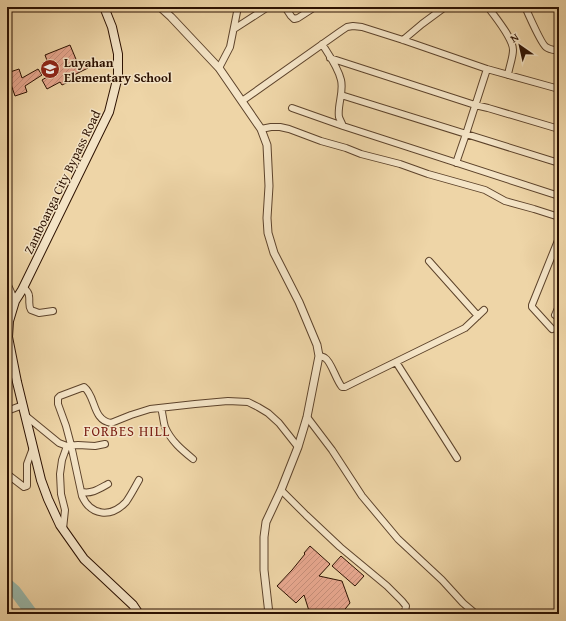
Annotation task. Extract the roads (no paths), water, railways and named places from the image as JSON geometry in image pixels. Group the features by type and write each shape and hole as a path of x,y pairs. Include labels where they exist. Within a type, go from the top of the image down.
{"main road":[{"name":"Zamboanga City Bypass Road","path":"104,7 112,27 118,54 118,76 109,112 15,301 9,321 8,337 17,382 41,480 48,500 63,529 84,559 133,605 139,614"}],"street":[{"path":"160,7 171,16 219,68 261,129 268,145 268,233 274,253 299,302 317,345 319,356 307,417 298,448 266,522 264,537 264,570 269,614"},
{"path":"219,68 230,47 238,7"},
{"path":"234,29 268,7"},
{"path":"285,7 294,19 304,15 315,7"},
{"path":"403,40 445,7"},
{"path":"488,7 512,43 513,48 508,75"},
{"path":"525,7 542,42 548,48 559,51"},
{"path":"242,101 322,44 347,27 352,26 362,27 487,69 559,89"},
{"path":"322,44 341,80 339,114 343,126"},
{"path":"330,58 475,105 559,129"},
{"path":"456,163 487,69"},
{"path":"341,95 559,163"},
{"path":"292,108 559,196"},
{"path":"261,129 271,127 289,129 361,154 400,164 428,174 485,190 505,201 559,218"},
{"path":"552,329 532,307 532,305 559,238"},
{"path":"429,261 478,316"},
{"path":"7,283 15,301"},
{"path":"23,287 28,292 29,306 31,310 39,312 53,311"},
{"path":"555,315 559,306"},
{"path":"319,356 325,357 328,360 339,384 343,387 349,386 450,337 465,328 484,310"},
{"path":"396,362 457,458"},
{"path":"139,480 126,502 111,512 99,512 89,507 82,496 69,446 66,426 58,404 58,398 81,387 85,388 88,391 102,420 108,422 114,422 150,409 228,401 248,402 268,413 279,423 298,448"},
{"path":"7,411 23,405"},
{"path":"162,408 164,426 175,443 193,460"},
{"path":"26,416 59,442 69,446 95,446 105,444"},
{"path":"307,417 332,450 362,496 398,539 476,614"},
{"path":"63,529 65,510 61,494 60,474 62,460 69,446"},
{"path":"7,474 22,486 28,486 27,464 33,447"},
{"path":"82,492 90,493 108,484"},
{"path":"281,490 340,547 387,586 402,601 406,606 402,614"}],"waterway":[{"path":"7,584 15,591 32,614"}],"place":[{"name":"Luyahan Elementary School","path":"50,69"}],"district":[{"name":"FORBES HILL","path":"127,431"}]}
